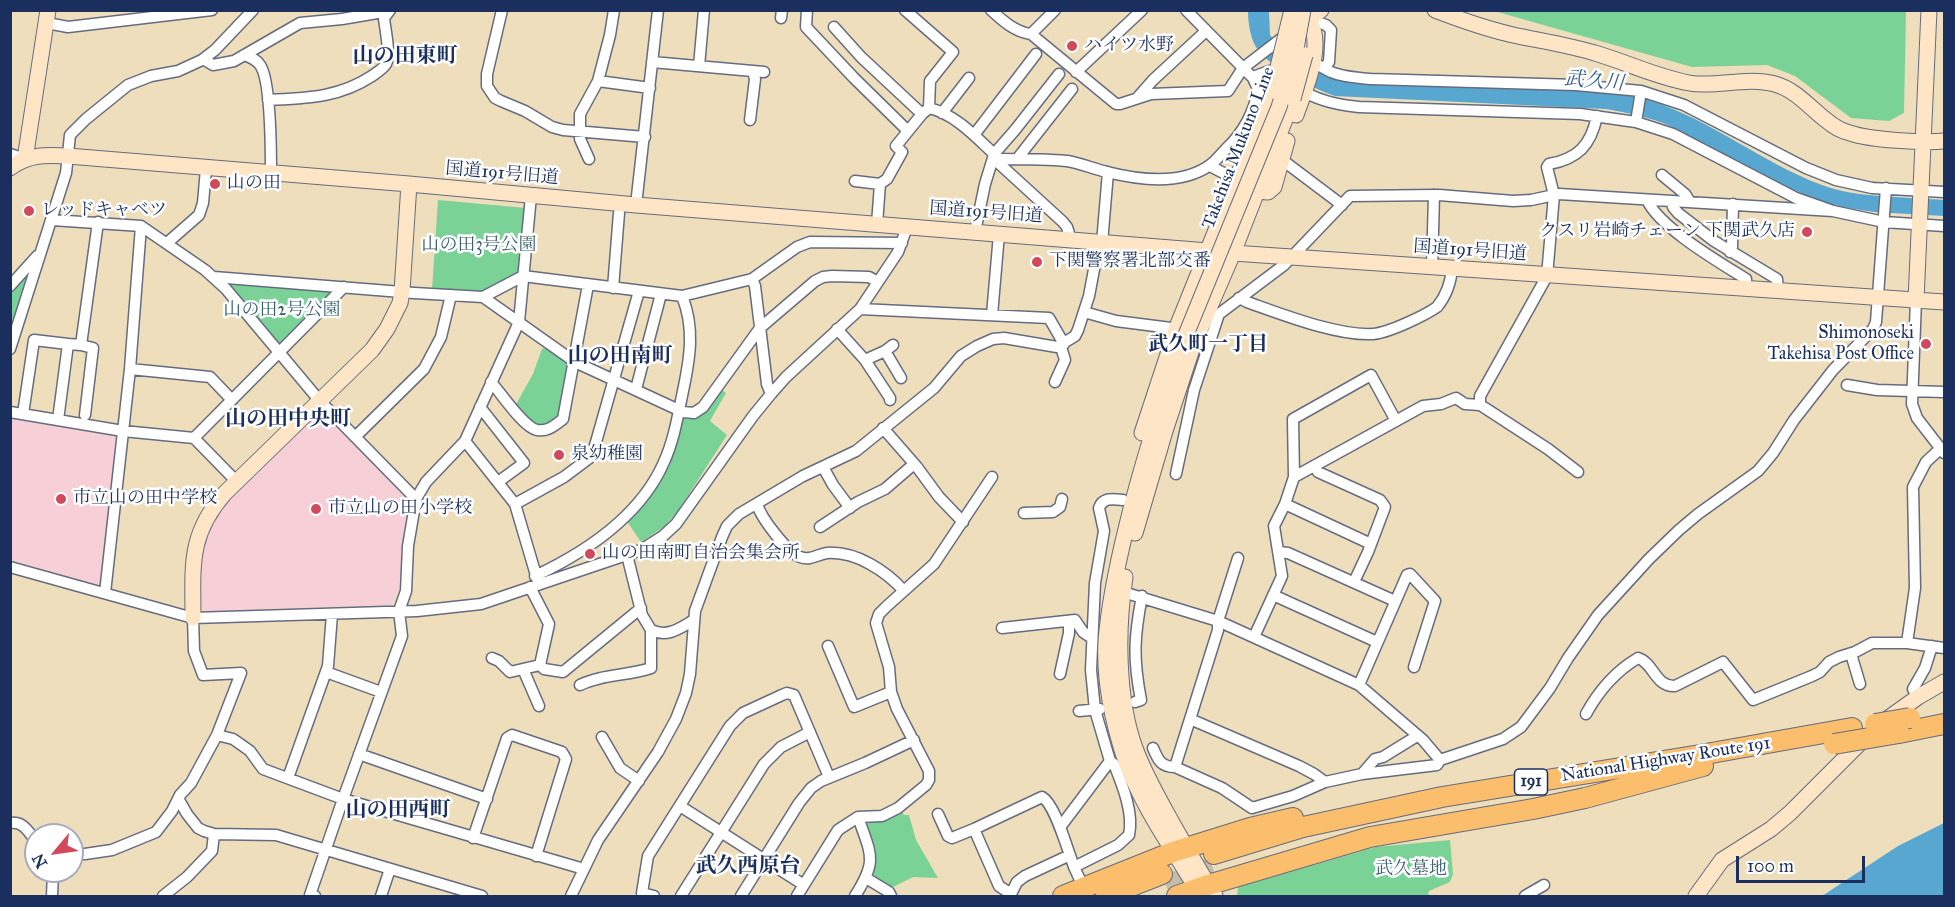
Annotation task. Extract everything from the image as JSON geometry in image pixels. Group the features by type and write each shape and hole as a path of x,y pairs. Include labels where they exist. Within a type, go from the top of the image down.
{"highway":[{"name":"National Highway Route 191","path":"1944,713 1904,726 1834,744 1407,816 1281,847 1216,860 1303,827 1442,797 1852,728 1904,726 1944,724"},
{"path":"1106,897 1168,885 1205,892 1370,837 1585,798 1703,766"},
{"path":"1063,897 1085,892 1179,849 1250,828 1438,788 1513,778 1533,782"},
{"path":"1138,897 1168,885"}],"street":[{"path":"26,159 47,17 68,27 212,10"},
{"path":"10,349 66,173 70,135 122,89 139,80 184,69 203,59 215,50 254,10"},
{"path":"502,10 487,74 487,86 490,93 552,127 645,137"},
{"path":"589,159 580,139 580,114 598,81 614,10"},
{"path":"636,205 658,10"},
{"path":"699,66 704,10"},
{"path":"807,10 806,27 908,131"},
{"path":"855,181 879,184 887,179 902,153 896,146 925,111 930,81 953,52 905,10"},
{"path":"991,10 1005,23 1023,33 1031,34 1116,104 1124,104 1151,94 1228,91 1243,68 1279,41 1309,12"},
{"path":"1031,34 1056,10"},
{"path":"1076,72 1142,10"},
{"path":"995,158 1069,161 1108,172 1146,179 1191,175 1210,166 1243,129 1252,111 1258,88 1252,77 1186,10"},
{"path":"1074,867 1118,844 1129,835 1126,798 1114,764 1110,761 1091,670 1099,640 1123,500 1159,376 1272,91 1292,10"},
{"path":"1436,10 1490,29 1597,53 1672,80 1697,84 1747,81 1774,84 1788,89 1826,120 1850,134 1863,137 1944,141"},
{"path":"1908,643 1915,588 1913,487 1926,462 1943,451 1917,418 1912,404 1929,10"},
{"path":"203,59 213,65 228,63 300,22 342,19 390,11"},
{"path":"268,100 304,99 337,93 383,68 387,61 384,18 390,11"},
{"path":"1176,474 1214,311 1233,253 1301,93 1317,66 1316,36 1309,12"},
{"path":"1228,201 1236,196 1258,191 1268,192 1274,187 1301,93 1309,12"},
{"name":"Takehisa Mukuno Line","path":"1205,892 1139,791 1123,752 1099,640 1143,465 1183,342 1279,107 1309,12"},
{"path":"834,27 861,57 925,111 942,113 974,135 1068,227 1071,240"},
{"path":"1138,98 1153,80 1206,31"},
{"path":"974,135 1036,54"},
{"path":"244,55 260,64 263,71 268,100 271,174"},
{"path":"652,62 759,72 755,79 750,120"},
{"path":"1317,66 1343,75 1371,79 1576,85 1641,91 1684,105 1819,174 1848,183 1886,190 1944,192"},
{"path":"1252,77 1266,72 1275,72 1301,93 1337,105 1597,116 1636,122 1673,134 1796,198 1833,211"},
{"path":"975,232 982,195 995,158 1059,74"},
{"path":"942,113 969,78"},
{"path":"598,81 650,88"},
{"path":"1017,159 1072,89"},
{"path":"1636,122 1641,91"},
{"path":"1480,405 1480,396 1547,276 1554,195 1547,167 1549,164 1569,160 1579,153 1594,130 1597,116"},
{"path":"10,154 26,159"},
{"name":"国道191号旧道","path":"26,159 36,156 68,156 1101,243 1944,302"},
{"path":"10,168 26,159"},
{"path":"1281,159 1342,205"},
{"path":"1210,166 1237,180"},
{"path":"167,243 199,214 203,203 206,169"},
{"path":"572,897 606,828 639,781 676,719 686,693 692,658 695,612 724,531 740,514 803,476 851,454 939,383 948,369 961,356 984,342 1004,338 1062,345 1075,336 1089,296 1101,243 1108,172"},
{"path":"1662,175 1685,194 1690,202"},
{"path":"84,854 112,850 156,832 179,800 180,795 191,783 217,735 241,673 203,675 194,651 194,560 200,530 213,507 376,345 393,319 402,291 409,184"},
{"path":"877,224 879,184"},
{"path":"1153,748 1160,763 1222,788 1252,808 1293,796 1324,782 1362,774 1437,765 1440,760 1503,740 1521,727 1550,688 1586,632 1632,578 1698,514 1744,482 1766,462 1786,430 1833,370 1873,329 1876,322 1886,190"},
{"path":"1128,559 1165,430 1193,346 1214,311 1239,298 1284,265 1350,196 1434,195 1513,201 1559,194 1833,211 1884,220 1919,221 1944,226"},
{"path":"1432,267 1434,195"},
{"path":"315,897 310,895 402,636 399,611 406,591 408,546 416,500 426,482 465,441 519,322 531,196"},
{"path":"1647,200 1649,205 1669,225 1746,279 1746,289"},
{"path":"1671,201 1678,213 1730,252 1777,279 1778,291"},
{"path":"1730,252 1733,204"},
{"path":"613,288 619,213"},
{"path":"52,220 141,226 214,277 319,400 416,500"},
{"path":"81,345 98,222"},
{"path":"105,593 130,369 141,226"},
{"path":"10,567 193,618 417,611 480,604 535,582 627,555 648,547 669,531 771,394 860,309 898,252 907,227"},
{"path":"992,315 999,234"},
{"path":"483,297 523,276 682,296 752,279 797,247 810,242 902,243"},
{"path":"10,286 41,251"},
{"path":"1239,298 1310,323 1354,333 1373,334 1389,331 1437,307 1451,279 1452,268"},
{"path":"214,277 483,297 574,362 691,414 703,407 760,328 815,281 823,277 869,277 878,282"},
{"path":"752,279 755,286 767,384 771,394"},
{"path":"491,382 528,426 538,430 552,428 563,419 588,285"},
{"path":"194,438 344,287"},
{"path":"515,504 564,477 592,456 639,291"},
{"path":"636,389 661,294"},
{"path":"355,437 424,369 441,337 451,295"},
{"path":"535,582 617,524 641,500 657,478 665,460 679,410 690,351 689,317 682,296"},
{"path":"1188,299 1214,311"},
{"path":"860,309 1049,318 1062,345 1065,360 1055,382"},
{"path":"1084,312 1116,321 1171,328"},
{"path":"837,329 865,360 890,400"},
{"path":"23,414 34,340 93,348 85,415"},
{"path":"58,420 68,344"},
{"path":"865,360 889,348 901,378"},
{"path":"130,369 210,377 231,400"},
{"path":"1254,637 1282,576 1274,526 1285,504 1294,477 1293,419 1371,375 1396,421"},
{"path":"1847,385 1877,390 1944,392"},
{"path":"1294,477 1423,406 1441,404 1456,398 1465,404 1480,405 1541,444 1578,472"},
{"path":"480,407 524,462 498,482"},
{"path":"10,412 123,431 194,438 237,482"},
{"path":"884,428 939,497 963,522"},
{"path":"465,441 515,504 535,582 549,624 540,665"},
{"path":"820,527 885,489 914,464"},
{"name":"Takehisa Mukuno Line","path":"1143,465 1130,534 1123,592 1120,656 1126,717 1134,748 1179,849"},
{"path":"1315,466 1318,472 1380,500 1384,507 1354,582"},
{"path":"823,467 850,508"},
{"path":"797,897 838,830 858,818 882,816 888,813 926,785 929,780 929,771 891,693 889,667 876,622 879,614 934,564 992,477"},
{"path":"1099,640 1095,583 1104,531 1099,508 1102,502 1108,499 1123,500"},
{"path":"1024,513 1053,512 1060,507 1062,500"},
{"path":"757,504 765,520 796,555 809,558 828,553 860,560 891,578 904,591"},
{"path":"1285,504 1371,544"},
{"path":"1279,552 1288,553 1395,601"},
{"path":"580,685 594,679 627,675 651,668 651,630 645,621 627,555"},
{"path":"1175,768 1238,558"},
{"path":"1359,684 1407,575 1410,574 1435,601 1414,667"},
{"path":"1123,592 1218,621 1359,684 1430,747 1440,760"},
{"path":"1273,595 1377,642"},
{"path":"1135,702 1141,700 1134,643 1142,596"},
{"path":"540,665 544,669 562,672 641,608"},
{"path":"288,778 328,666 332,614"},
{"path":"651,630 661,633 673,632 694,620"},
{"path":"1002,628 1075,620 1083,632 1099,640"},
{"path":"1060,674 1069,633 1069,621"},
{"path":"1586,714 1598,693 1638,658 1643,660 1660,682 1670,686 1675,686 1723,662 1753,700 1812,676 1820,672 1829,662 1875,642 1908,643 1944,648"},
{"path":"828,646 854,707 891,693"},
{"path":"1918,697 1913,689 1925,668 1932,646"},
{"path":"1851,654 1860,684"},
{"path":"492,658 499,661 510,672 540,665"},
{"path":"524,669 539,706"},
{"path":"326,672 381,692"},
{"path":"1696,897 1722,860 1784,819 1813,792 1857,744 1897,711 1944,682"},
{"path":"654,897 642,893 648,856 730,726 743,713 791,693 796,698 829,777"},
{"path":"1079,711 1098,709"},
{"path":"1190,719 1299,766 1324,782"},
{"path":"681,897 764,764 782,747 810,732"},
{"path":"217,735 233,739 243,746 263,769 343,799 584,869"},
{"path":"472,838 507,738 512,735 562,752 566,759 536,856"},
{"path":"1362,774 1375,759 1383,757 1418,736"},
{"path":"602,737 620,768 639,781"},
{"path":"741,897 803,797 815,785 914,740"},
{"path":"359,754 487,799"},
{"path":"1061,826 1110,761"},
{"path":"938,814 948,836 952,838 1042,797 1047,800 1061,826 1062,836 1085,892"},
{"path":"179,800 198,828 204,831 214,834 276,836 390,869 456,893 482,897"},
{"path":"680,806 804,885"},
{"path":"855,897 871,864 871,855 858,818"},
{"path":"974,829 999,886 1011,894 1017,882 1024,876 1070,855"},
{"path":"163,897 187,877 212,851 214,834"},
{"path":"381,897 390,869"},
{"path":"866,878 889,892 891,897"},
{"path":"1525,897 1544,885"}],"shaded area":[{"name":"市立山の田小学校","path":"323,411 410,499 403,538 403,570 391,605 206,611 200,606 202,553 210,526 230,500 281,447"},
{"name":"市立山の田中学校","path":"10,417 117,434 119,437 103,582 98,585 11,560"}],"green space":[{"path":"1494,11 1906,11 1904,113 1889,121 1851,118 1795,76 1767,65 1692,67"},
{"name":"山の田3号公園","path":"438,200 526,208 520,272 480,294 432,290"},
{"path":"30,270 11,339 11,292"},
{"name":"山の田2号公園","path":"232,282 330,290 333,294 282,344 277,343 230,286"},
{"path":"546,348 570,365 561,417 546,424 535,425 515,406 533,374 542,349"},
{"path":"720,388 726,393 710,421 727,435 678,511 665,526 641,542 626,520 671,456 683,418"},
{"path":"899,811 909,815 916,840 938,878 913,877 891,888 875,879 866,826 870,819"},
{"name":"武久墓地","path":"1450,840 1453,874 1450,882 1429,891 1428,896 1237,896 1238,887 1376,847"}],"water":[{"path":"1248,11 1269,11 1270,35 1277,44 1344,80 1360,84 1588,90 1635,97 1673,109 1695,119 1800,176 1822,185 1866,195 1944,200 1944,216 1874,212 1842,207 1815,199 1785,186 1670,126 1622,112 1606,109 1335,96 1292,76 1270,62 1252,39"},
{"path":"1944,823 1944,896 1822,896 1898,846"}],"tunnel":[{"path":"1166,885 1219,865"}],"place":[{"name":"ハイツ水野","path":"1072,46"},
{"name":"山の田","path":"215,184"},
{"name":"レッドキャベツ","path":"29,211"},
{"name":"クスリ岩崎チェーン 下関武久店","path":"1807,232"},
{"name":"下関警察署北部交番","path":"1037,262"},
{"name":"Shimonoseki Takehisa Post Office","path":"1926,344"},
{"name":"泉幼稚園","path":"559,455"},
{"name":"市立山の田中学校","path":"61,499"},
{"name":"市立山の田小学校","path":"316,509"},
{"name":"山の田南町自治会集会所","path":"590,554"}],"district":[{"name":"山の田東町","path":"405,57"},
{"name":"武久町一丁目","path":"1208,345"},
{"name":"山の田南町","path":"620,357"},
{"name":"山の田中央町","path":"288,420"},
{"name":"山の田西町","path":"398,811"},
{"name":"武久西原台","path":"748,867"}],"water label":[{"name":"武久川","path":"1594,82"}]}
